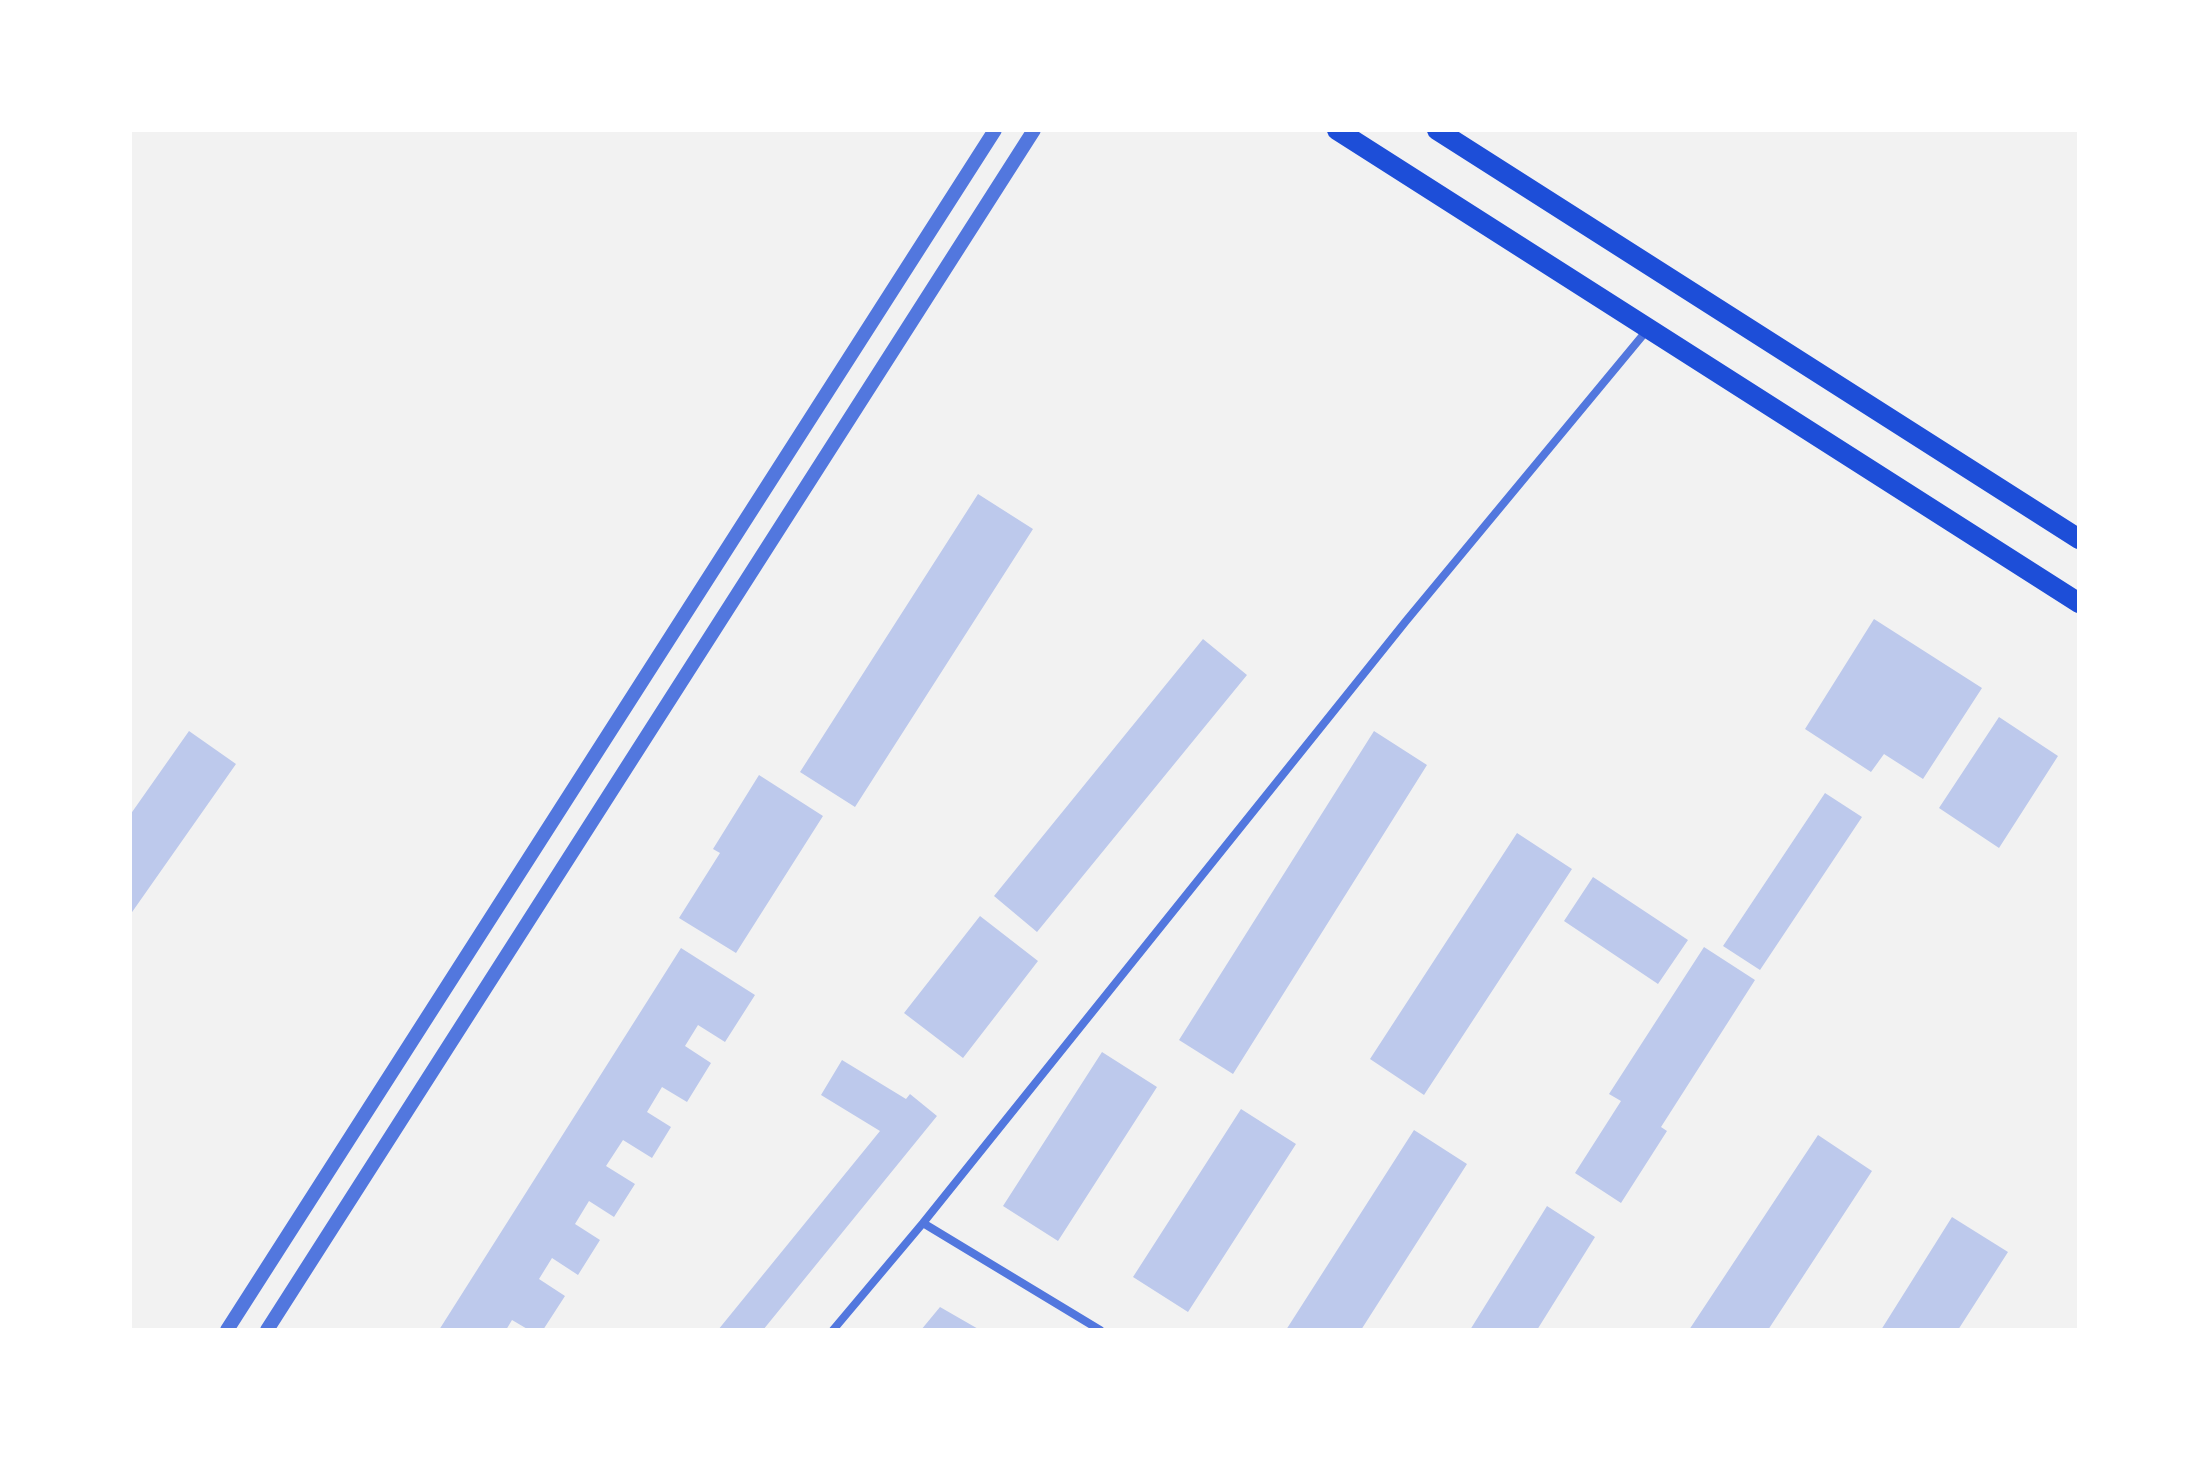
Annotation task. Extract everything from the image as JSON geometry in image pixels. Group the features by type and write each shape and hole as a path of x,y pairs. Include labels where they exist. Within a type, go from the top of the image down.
{"main road":[{"path":"1337,130 2079,603"},
{"path":"1437,130 2079,539"}],"street":[{"path":"227,1330 995,130"},
{"path":"267,1330 1034,130"},
{"path":"833,1330 923,1223 1406,621 1649,328"},
{"path":"923,1223 1100,1330"}],"building":[{"path":"978,494 1033,529 855,807 800,772"},
{"path":"1874,619 1982,688 1923,779 1884,754 1871,772 1805,729"},
{"path":"1203,639 1247,675 1037,932 994,896"},
{"path":"1999,717 2058,756 1999,848 1939,808"},
{"path":"189,731 236,764 130,915 130,815"},
{"path":"1374,731 1427,765 1233,1074 1179,1040"},
{"path":"759,775 823,816 736,953 679,918 720,853 713,849"},
{"path":"1825,793 1862,817 1760,970 1723,946"},
{"path":"1517,833 1572,869 1424,1095 1370,1059"},
{"path":"1593,877 1688,940 1658,984 1564,921"},
{"path":"980,916 1038,961 963,1058 904,1013"},
{"path":"1704,947 1755,980 1661,1127 1667,1131 1621,1203 1575,1173 1621,1101 1609,1094"},
{"path":"681,948 755,995 725,1042 698,1025 685,1046 711,1063 687,1102 662,1087 647,1112 671,1127 652,1158 623,1140 606,1166 635,1184 614,1217 589,1201 575,1224 600,1240 578,1275 552,1258 539,1279 565,1296 543,1330 529,1330 512,1320 506,1330 439,1330"},
{"path":"1102,1052 1157,1087 1058,1241 1003,1206"},
{"path":"842,1060 906,1099 910,1094 937,1116 763,1330 718,1330 880,1131 821,1095"},
{"path":"1241,1109 1296,1144 1188,1312 1133,1277"},
{"path":"1414,1130 1467,1164 1361,1330 1286,1330"},
{"path":"1818,1135 1872,1171 1768,1330 1689,1330"},
{"path":"1547,1206 1595,1237 1537,1330 1470,1330"},
{"path":"1952,1217 2008,1252 1958,1330 1881,1330"},
{"path":"940,1307 980,1330 921,1330"}]}
